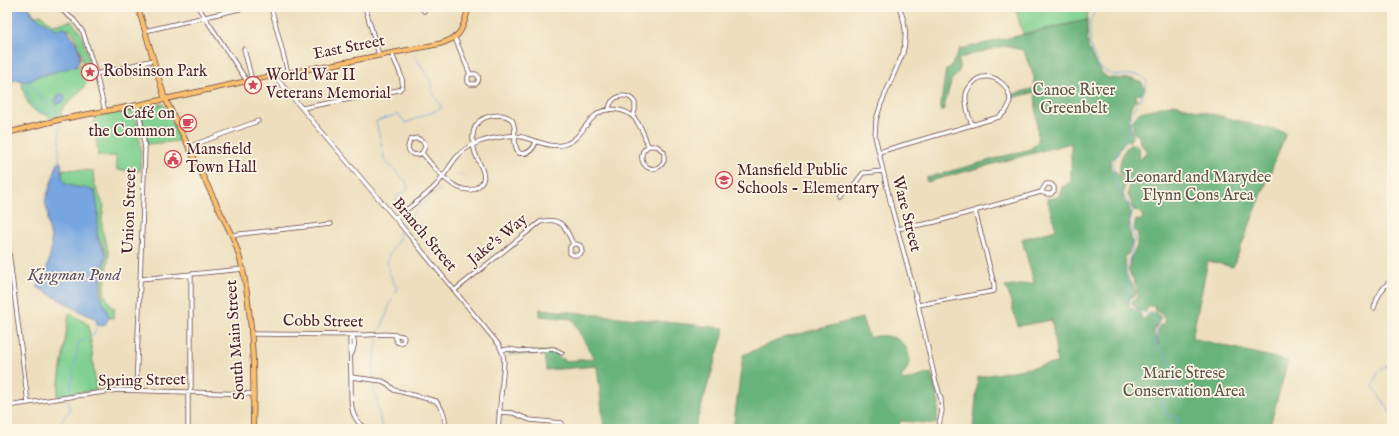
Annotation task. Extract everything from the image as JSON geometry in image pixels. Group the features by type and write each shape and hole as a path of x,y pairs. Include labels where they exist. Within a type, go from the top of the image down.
{"main road":[{"name":"South Main Street","path":"138,7 166,99 239,252 244,269 252,334 254,394 253,429"},
{"path":"455,38 463,26 469,7"},
{"name":"East Street","path":"7,133 60,120 138,105 249,80 439,44 455,38"}],"street":[{"path":"58,7 74,20 83,32 96,74 105,111"},
{"path":"198,7 204,18 249,80"},
{"path":"145,31 248,7"},
{"path":"271,7 288,73"},
{"path":"366,7 379,55"},
{"path":"420,7 424,11"},
{"name":"Ware Street","path":"899,7 905,24 906,38 903,53 881,104 876,120 875,136 897,229 918,305 934,379 941,399 942,411 938,429"},
{"path":"455,38 470,74"},
{"path":"244,49 249,80"},
{"path":"302,108 399,90 402,87 403,81 395,64 392,53"},
{"path":"96,74 154,60"},
{"name":"Branch Street","path":"276,75 277,79 455,290 502,350"},
{"path":"879,152 973,125 999,117 1006,111 1009,96 1004,84 997,78 980,78 976,80 968,89 966,96 967,106 970,121 973,125"},
{"path":"609,110 610,104 614,98 626,96 636,103 633,116"},
{"name":"Union Street","path":"136,390 145,149 138,105"},
{"path":"395,218 432,189 462,151 474,143 482,140 521,136 541,144 556,145 573,141 583,132 586,125 597,114 609,110 622,111 633,116 639,124 648,146"},
{"path":"422,153 443,176 457,187 464,190 474,189 481,184 483,180 483,172 474,150 473,132 475,125 480,120 493,116 505,116 510,119 513,124 516,149 521,153 529,152 536,142"},
{"path":"188,147 258,121"},
{"path":"417,138 424,142 424,149 422,153 417,155 410,153 408,147 410,140 417,138"},
{"path":"648,146 657,146 664,152 664,161 658,168 649,168 642,161 643,151 648,146"},
{"path":"840,196 850,190 861,175 883,171"},
{"path":"897,229 935,222 1041,192"},
{"path":"918,305 994,291 993,279 975,211"},
{"name":"Jake's Way","path":"455,290 540,222 554,220 562,224 573,244"},
{"path":"231,235 331,224"},
{"path":"7,236 28,403"},
{"path":"140,279 244,269"},
{"path":"188,429 188,392 191,387 191,274"},
{"path":"1374,308 1377,297 1382,289 1392,280"},
{"name":"Cobb Street","path":"252,334 395,335"},
{"path":"352,335 350,339 350,349 353,414 357,422 369,429"},
{"path":"498,429 504,362 502,350 520,352 554,349 562,353"},
{"path":"351,377 386,383 394,390 436,401 445,418 445,425 440,429"},
{"name":"Spring Street","path":"7,406 106,391 136,390 254,394"},
{"path":"499,412 513,413 530,420 562,423"}],"green space":[{"path":"7,7 29,7 35,16 41,15 53,25 71,21 81,33 95,80 87,81 83,88 61,111 62,116 51,119 48,116 35,111 27,101 21,80 7,81"},
{"path":"1015,7 1092,7 1088,12 1087,20 1023,34"},
{"path":"1087,20 1088,48 1102,73 1108,78 1133,79 1142,83 1145,89 1142,94 1135,95 1137,100 1131,107 1129,116 1130,127 1133,135 1129,142 1126,141 1120,147 1118,155 1110,161 1111,170 1115,171 1125,184 1123,196 1131,213 1129,226 1132,243 1128,254 1125,257 1125,272 1129,282 1132,283 1136,292 1135,295 1129,299 1129,305 1135,311 1140,313 1142,319 1152,313 1157,313 1159,315 1161,318 1154,330 1158,345 1157,329 1160,330 1160,325 1163,325 1165,321 1164,317 1154,310 1155,306 1149,306 1146,311 1144,311 1139,310 1134,306 1132,302 1136,298 1137,291 1128,270 1130,267 1130,259 1137,246 1138,234 1135,231 1135,222 1136,220 1140,221 1143,217 1140,212 1134,210 1132,207 1128,195 1129,185 1120,174 1120,163 1124,151 1129,145 1135,144 1139,148 1139,159 1141,159 1146,152 1140,143 1139,136 1134,133 1132,122 1140,112 1174,104 1286,133 1233,267 1208,261 1192,338 1288,361 1269,429 973,429 978,377 1057,363 1052,320 1018,326 1008,292 1005,287 1034,283 1022,239 1056,230 1047,198 1058,197 1061,193 1062,187 1071,182 1071,143 927,182 926,178 1030,149 1038,142 1035,92 1012,98 1011,95 1034,88 1034,77 1023,50 1003,46 959,58 959,71 954,78 952,78 943,111 940,111 946,69 950,68 960,49"},
{"path":"163,104 181,141 147,144 140,108"},
{"path":"135,109 141,148 140,171 117,170 116,156 98,156 94,117"},
{"name":"Kingman Pond","path":"63,169 93,171 94,183 104,206 102,230 109,254 104,293 112,308 115,308 113,318 109,318 102,301 102,280 106,255 97,235 98,213 95,191 65,184 62,177"},
{"path":"540,309 725,328 695,427 671,429 626,429 622,426 612,429 604,429 597,366 546,370 544,353 508,355 510,352 554,351 559,358 564,359 564,361 594,359 572,319 540,316"},
{"name":"Kingman Pond","path":"69,313 89,325 96,390 57,396"},
{"path":"862,318 869,338 888,336 895,338 905,347 909,358 906,371 901,377 904,381 931,373 939,404 936,424 900,421 898,429 733,429 743,355 783,338"}],"sand":[{"path":"67,29 71,30 75,36 83,60 81,65 75,67 79,62 80,54 77,45"}],"water":[{"path":"7,7 28,7 34,16 54,28 65,27 75,40 79,51 79,62 76,66 37,77 33,80 23,82 21,80 7,81"},
{"path":"61,93 65,96 65,100 56,105 55,100"},
{"name":"Kingman Pond","path":"61,162 62,177 65,184 89,189 95,192 98,209 97,237 106,254 101,276 100,294 109,317 105,325 97,325 96,319 37,287 47,268 51,250 51,238 45,201 57,165"}],"waterway":[{"path":"1096,7 1090,21 1090,46 1098,65 1108,73 1115,75 1140,75 1147,81 1144,92 1133,110 1128,135 1113,163 1114,180 1133,210 1130,223 1135,238 1126,270 1131,304 1136,310 1154,315 1158,325 1156,344 1170,363 1176,383 1161,402 1168,416 1177,417 1179,429"},
{"path":"402,210 396,202 397,197 408,189 406,181 385,161 376,121 399,114 405,123 442,108 431,90 432,84 414,54"},
{"path":"29,81 42,99 56,110 59,117"},
{"path":"28,82 26,86 31,102 40,110 46,112 58,112"},
{"path":"59,163 60,120"},
{"path":"457,175 464,175"},
{"path":"408,218 444,186"},
{"path":"403,224 408,218 405,214"},
{"path":"396,293 397,289 389,271 387,262 390,253 398,241 400,230"},
{"path":"379,334 392,299"},
{"path":"69,396 79,342 94,335 97,324"},
{"path":"373,379 374,360 378,337"},
{"path":"1392,362 1378,372 1373,387 1392,414"},
{"path":"373,382 382,429"},
{"path":"55,429 70,410 68,399"}],"place":[{"name":"Robsinson Park","path":"90,72"},
{"name":"World War II Veterans Memorial","path":"253,85"},
{"name":"Café on the Common","path":"188,123"},
{"name":"Mansfield Town Hall","path":"173,159"},
{"name":"Mansfield Public Schools - Elementary","path":"724,180"}],"park label":[{"name":"Canoe River Greenbelt","path":"1074,100"},
{"name":"Leonard and Marydee Flynn Cons Area","path":"1198,187"},
{"name":"Marie Strese Conservation Area","path":"1184,383"}]}
